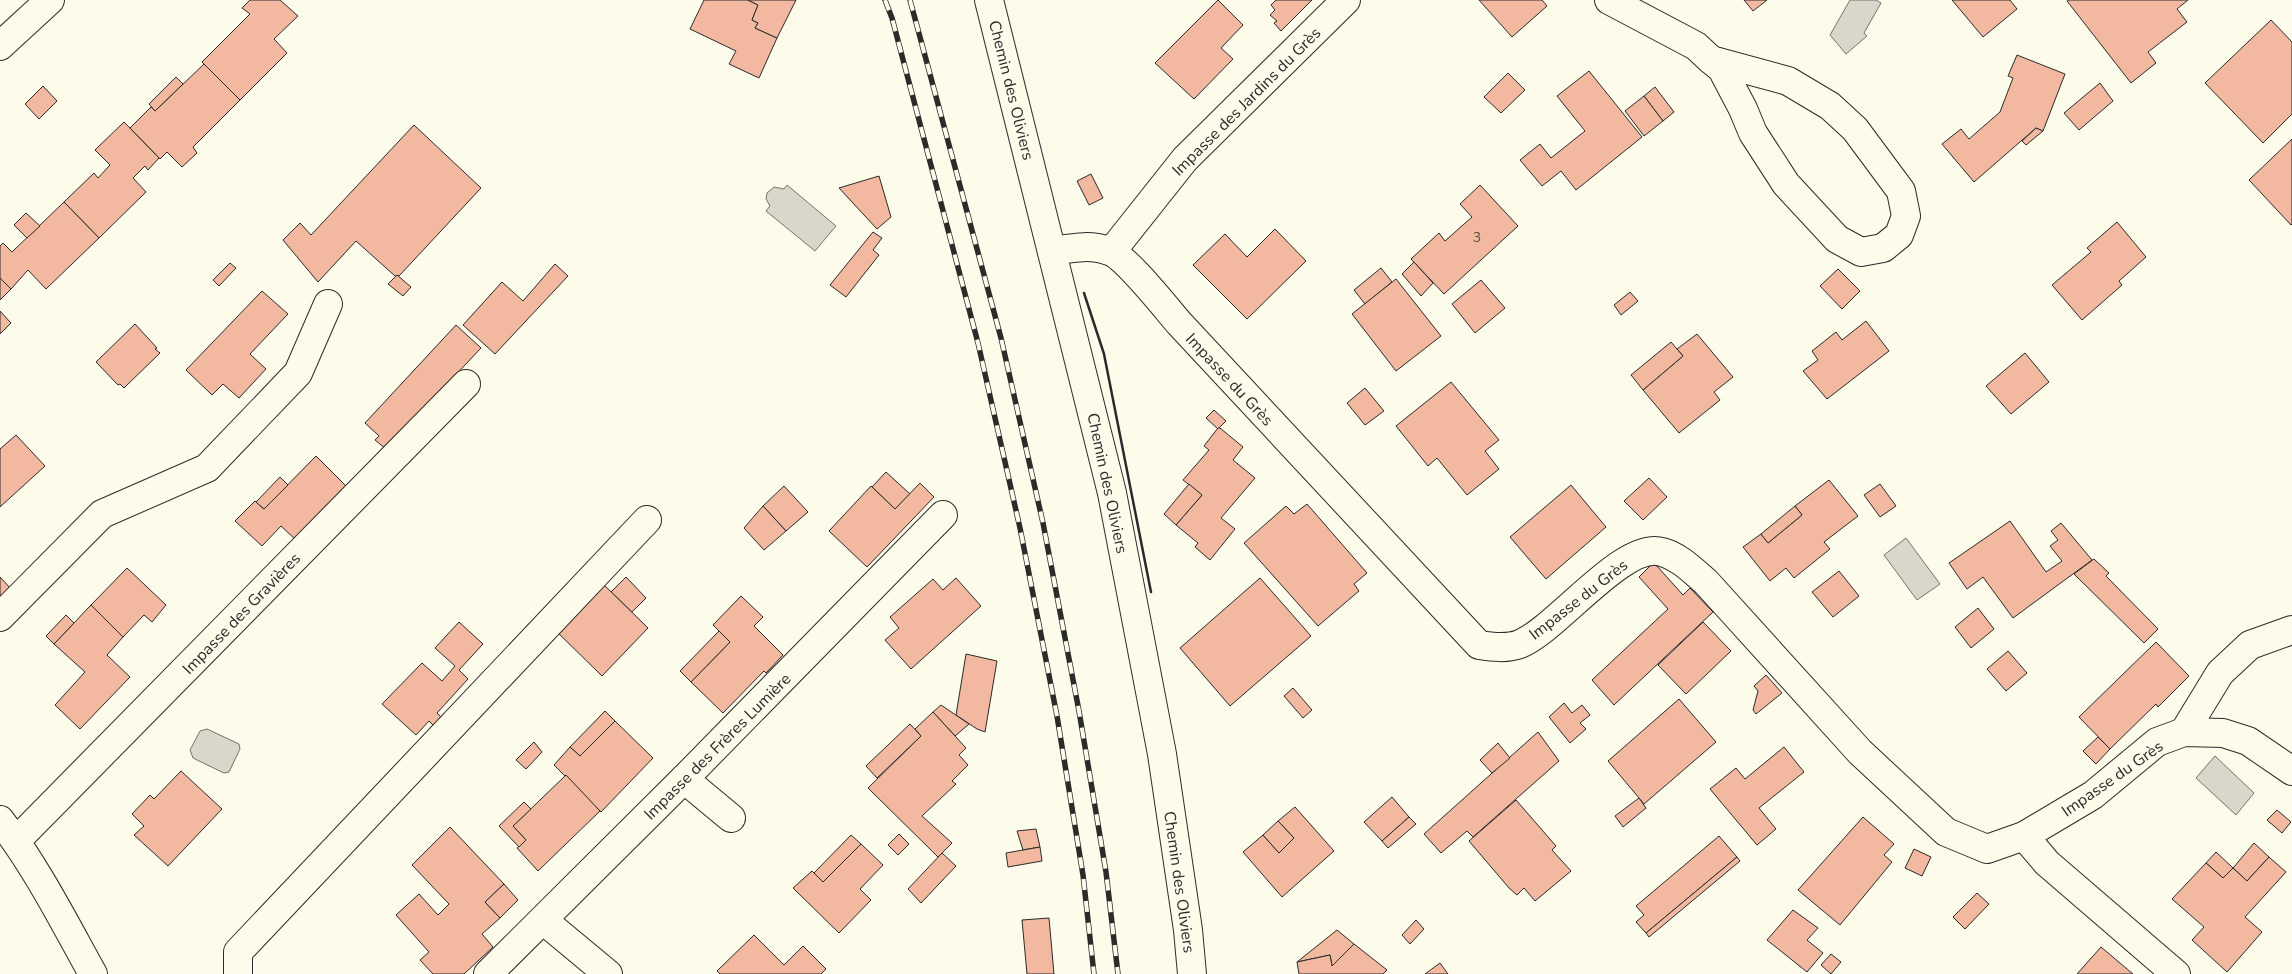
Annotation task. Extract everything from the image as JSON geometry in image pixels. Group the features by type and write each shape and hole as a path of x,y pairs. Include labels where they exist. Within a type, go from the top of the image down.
{"street":[{"path":"0,46 50,0"},
{"name":"Chemin des Oliviers","path":"989,0 1114,502 1162,754 1188,930 1192,974"},
{"name":"Impasse des Jardins du Grès","path":"1112,251 1186,159 1346,0"},
{"path":"1610,0 1696,46 1711,60 1722,69 1753,133 1786,184 1837,239 1861,252 1883,248 1899,235 1906,216 1900,191 1855,129 1830,106 1788,81 1711,60"},
{"path":"1052,251 1078,246 1112,251"},
{"name":"Impasse du Grès","path":"1112,251 1137,275 1179,323 1479,646 1498,648 1519,644 1538,634 1624,561 1645,552 1661,551 1684,562 1706,582 1860,752 1946,832 1987,849 2024,836 2093,795 2157,742 2184,732 2224,733 2248,742 2292,772"},
{"path":"0,617 102,514 207,468 298,373 328,304"},
{"name":"Impasse des Gravières","path":"16,842 466,384"},
{"name":"Impasse des Frères Lumière","path":"488,974 684,780 943,515"},
{"path":"238,974 238,952 647,520"},
{"path":"2184,732 2220,673 2250,645 2292,630"},
{"path":"684,780 731,818"},
{"path":"0,820 16,842 93,974"},
{"path":"2024,836 2047,862 2176,974"},
{"path":"543,920 608,974"}],"shaded area":[{"path":"1850,0 1876,0 1881,3 1864,33 1867,36 1846,54 1830,35"},
{"path":"787,185 836,226 815,251 766,211 770,206 766,199 767,193 774,187 784,189"},
{"path":"1906,538 1940,584 1917,600 1884,555"},
{"path":"207,729 239,744 240,749 229,772 224,773 193,758 190,750 200,731"},
{"path":"2215,756 2254,793 2236,815 2196,778"}],"building":[{"path":"250,0 280,0 298,16 274,39 287,53 240,100 202,62 250,14 242,8"},
{"path":"704,0 748,0 758,5 752,20 758,23 755,28 777,38 759,78 729,64 736,51 690,29"},
{"path":"748,0 796,0 777,38 755,28 758,23 752,20 758,5"},
{"path":"1218,0 1243,25 1221,48 1233,59 1194,99 1155,63"},
{"path":"1276,0 1312,0 1281,31 1274,23 1277,21 1270,15 1275,10 1271,5"},
{"path":"1479,0 1542,0 1547,6 1512,37"},
{"path":"1744,0 1767,0 1753,11"},
{"path":"1952,0 2010,0 2017,9 1983,37"},
{"path":"2188,0 2177,9 2187,22 2148,52 2156,63 2131,83 2067,1"},
{"path":"2271,20 2292,42 2292,114 2263,143 2205,83"},
{"path":"2017,55 2065,74 2043,131 2036,128 1974,182 1942,144 1961,129 1969,139 2000,112 2013,78 2008,76"},
{"path":"204,64 240,100 193,147 197,153 182,167 167,152 160,159 130,128 151,107 155,111"},
{"path":"1589,71 1642,137 1576,190 1561,171 1542,186 1520,160 1540,144 1551,158 1585,131 1557,96"},
{"path":"1508,73 1525,90 1501,113 1484,97"},
{"path":"176,77 183,84 155,111 149,104"},
{"path":"2100,83 2113,101 2079,130 2064,113"},
{"path":"43,86 57,101 39,119 25,104"},
{"path":"1655,87 1674,112 1663,121 1644,96"},
{"path":"1644,96 1663,121 1644,136 1625,111"},
{"path":"124,122 159,158 148,170 145,166 133,178 146,192 99,238 64,202 94,173 98,178 110,165 95,150"},
{"path":"414,125 481,188 399,276 395,276 356,241 318,282 283,240 300,223 311,235"},
{"path":"2036,128 2043,131 2026,145 2022,141"},
{"path":"2292,139 2292,224 2291,225 2249,180"},
{"path":"1091,174 1103,198 1089,205 1077,181"},
{"path":"879,176 891,217 877,229 839,188"},
{"path":"1480,185 1518,226 1444,294 1411,259 1439,233 1445,241 1472,217 1460,204"},
{"path":"64,202 99,238 46,289 28,270 11,289 0,278 0,246 3,243 12,252"},
{"path":"26,213 40,226 27,238 14,225"},
{"path":"2117,222 2146,257 2119,281 2122,285 2082,320 2052,285 2091,252 2087,248"},
{"path":"1275,229 1306,261 1247,319 1193,265 1225,234 1247,257"},
{"path":"873,232 882,238 873,250 879,255 846,297 830,285"},
{"path":"1414,262 1433,283 1421,296 1402,274"},
{"path":"230,263 236,268 219,286 213,280"},
{"path":"555,264 568,276 495,354 463,325 502,282 523,301"},
{"path":"1381,268 1392,282 1365,304 1354,290"},
{"path":"1838,269 1860,291 1842,309 1820,286"},
{"path":"397,275 411,287 403,296 388,284"},
{"path":"0,278 11,289 0,300"},
{"path":"1396,279 1441,336 1396,371 1352,314"},
{"path":"1481,280 1505,308 1475,333 1452,304"},
{"path":"262,291 288,314 250,354 266,369 239,398 223,384 212,395 186,370"},
{"path":"1630,292 1638,301 1621,315 1614,305"},
{"path":"0,311 11,323 0,334"},
{"path":"1866,321 1889,351 1827,399 1803,371 1818,360 1812,351 1836,332 1842,340"},
{"path":"135,324 160,353 124,388 120,384 118,385 96,362"},
{"path":"456,325 481,348 386,449 375,440 379,436 365,423"},
{"path":"1697,334 1733,377 1714,392 1720,400 1679,433 1643,390 1683,356 1677,349"},
{"path":"1671,342 1683,356 1643,390 1631,375"},
{"path":"2025,353 2049,382 2011,414 1986,386"},
{"path":"1451,382 1499,440 1485,451 1499,469 1467,495 1437,458 1428,466 1396,426"},
{"path":"1365,388 1384,411 1365,425 1347,403"},
{"path":"1214,410 1226,421 1218,429 1206,418"},
{"path":"1218,428 1243,447 1233,460 1255,478 1221,518 1235,529 1210,560 1195,547 1198,543 1176,525 1202,495 1183,480 1209,450 1204,446"},
{"path":"16,435 45,466 0,507 0,449"},
{"path":"316,456 348,488 296,540 281,526 262,546 235,521 255,501 264,509"},
{"path":"886,472 910,494 895,509 872,487"},
{"path":"280,477 288,485 264,509 256,502"},
{"path":"1649,478 1667,497 1643,520 1624,501"},
{"path":"1829,480 1858,516 1824,542 1830,549 1794,578 1786,568 1770,581 1743,547 1761,534 1768,543 1802,515 1795,506"},
{"path":"920,483 934,497 867,567 829,531 871,486 895,509"},
{"path":"1189,484 1202,495 1176,525 1164,514"},
{"path":"1880,484 1896,506 1880,517 1864,495"},
{"path":"1571,485 1606,527 1546,579 1510,537"},
{"path":"784,486 808,512 786,531 763,506"},
{"path":"1307,504 1367,573 1354,584 1359,591 1318,626 1244,543 1286,506 1294,514"},
{"path":"763,506 786,531 764,550 744,528"},
{"path":"1795,506 1802,515 1768,543 1761,534"},
{"path":"2010,521 2046,572 2062,561 2050,546 2058,540 2051,531 2061,523 2092,560 2013,618 1983,577 1967,589 1949,563"},
{"path":"2094,559 2109,573 2106,576 2158,629 2144,643 2074,574"},
{"path":"1652,564 1657,566 1683,595 1690,588 1713,612 1614,705 1592,680 1668,609 1639,577"},
{"path":"127,568 166,605 152,622 144,615 123,637 91,605"},
{"path":"1839,571 1859,596 1833,617 1812,592"},
{"path":"0,577 11,589 0,600"},
{"path":"626,577 646,598 632,612 611,592"},
{"path":"956,578 981,606 911,669 885,640 899,628 890,617 933,579 943,590"},
{"path":"1260,578 1311,636 1230,706 1180,648"},
{"path":"598,579 648,628 602,676 551,626"},
{"path":"741,596 763,617 754,626 783,655 766,673 764,671 723,713 691,682 730,642 713,625"},
{"path":"91,605 123,637 107,655 130,677 80,729 55,705 85,672 54,644"},
{"path":"1978,608 1994,629 1971,648 1955,627"},
{"path":"66,615 74,623 54,644 46,636"},
{"path":"459,622 483,644 459,670 468,679 437,713 441,717 433,725 429,721 416,735 382,704 422,663 442,681 455,666 435,648"},
{"path":"1703,622 1731,651 1686,694 1658,665"},
{"path":"719,631 730,642 691,682 680,671"},
{"path":"2156,642 2189,676 2158,707 2156,704 2110,749 2079,717"},
{"path":"2008,651 2027,673 2006,691 1987,669"},
{"path":"966,654 997,661 985,732 956,715"},
{"path":"1766,675 1782,693 1756,714 1753,710 1758,691 1754,686"},
{"path":"1293,688 1312,710 1303,718 1284,696"},
{"path":"1679,699 1716,742 1644,804 1608,761"},
{"path":"1564,703 1572,713 1582,705 1590,715 1580,723 1586,729 1570,743 1549,717"},
{"path":"941,705 969,724 955,736 933,712"},
{"path":"605,711 615,721 580,756 570,747"},
{"path":"933,712 966,748 959,755 968,765 952,781 956,784 922,816 952,843 938,857 868,788 921,736 915,729"},
{"path":"615,721 653,758 601,812 554,765 570,747 580,756"},
{"path":"910,724 921,736 877,778 866,766"},
{"path":"1538,732 1559,761 1473,837 1467,831 1441,853 1424,834"},
{"path":"2098,737 2110,749 2096,764 2083,751"},
{"path":"534,742 542,752 526,769 516,760"},
{"path":"1498,743 1510,758 1492,773 1480,760"},
{"path":"1784,747 1804,772 1759,808 1776,829 1757,845 1710,789 1736,768 1745,779"},
{"path":"181,771 222,809 168,866 134,835 144,826 132,814 150,795 154,799"},
{"path":"566,775 600,811 538,871 517,848 526,840 513,826"},
{"path":"1392,797 1409,817 1382,841 1364,822"},
{"path":"1639,798 1646,808 1623,827 1615,816"},
{"path":"1516,800 1556,846 1552,850 1571,871 1535,901 1524,888 1517,895 1509,888 1469,841"},
{"path":"524,802 531,809 513,826 526,840 519,847 499,826"},
{"path":"1295,807 1334,851 1282,897 1243,852 1263,835 1279,853 1294,838 1278,821"},
{"path":"2277,810 2291,822 2282,833 2267,820"},
{"path":"1409,817 1416,824 1388,848 1382,841"},
{"path":"1863,817 1894,844 1884,855 1892,862 1840,925 1798,890"},
{"path":"1278,821 1294,838 1279,853 1263,835"},
{"path":"450,827 504,884 485,902 500,918 482,934 493,947 464,974 433,974 420,960 429,952 396,915 419,894 438,915 449,904 412,865"},
{"path":"1036,829 1040,847 1023,850 1017,831"},
{"path":"899,834 909,844 898,855 888,845"},
{"path":"851,835 861,844 823,882 814,873"},
{"path":"1719,836 1737,857 1646,933 1636,922 1644,915 1636,906"},
{"path":"2254,843 2269,857 2247,881 2233,868"},
{"path":"861,844 883,865 860,889 871,900 839,933 793,888 812,871 823,882"},
{"path":"1040,847 1042,861 1008,867 1006,853"},
{"path":"1914,849 1931,857 1922,876 1905,868"},
{"path":"2216,852 2233,868 2223,878 2206,863"},
{"path":"942,853 956,866 921,903 908,889"},
{"path":"1737,857 1740,861 1649,937 1646,933"},
{"path":"2269,857 2286,872 2245,917 2262,932 2227,972 2192,940 2204,927 2172,899 2206,863 2223,878 2233,868 2247,881"},
{"path":"504,884 518,900 500,918 485,902"},
{"path":"1977,893 1989,904 1965,929 1953,917"},
{"path":"1793,910 1818,928 1807,940 1823,953 1807,972 1767,940"},
{"path":"1049,918 1054,974 1027,974 1022,920"},
{"path":"1416,920 1424,929 1410,944 1402,935"},
{"path":"1337,930 1354,944 1332,966 1330,955 1297,962"},
{"path":"754,935 784,965 803,946 826,969 821,974 720,974 717,971"},
{"path":"1354,944 1387,970 1383,974 1299,974 1297,962 1330,955 1332,966"},
{"path":"2101,947 2133,974 2077,974"},
{"path":"1831,954 1841,962 1831,974 1821,965"},
{"path":"1440,963 1448,974 1425,974"}],"railway":[{"path":"885,0 892,18 978,343 1020,528 1057,716 1083,875 1094,974"},
{"path":"910,0 1001,338 1043,523 1079,711 1106,872 1118,974"}],"wall":[{"path":"1084,293 1104,354 1151,592"}]}
